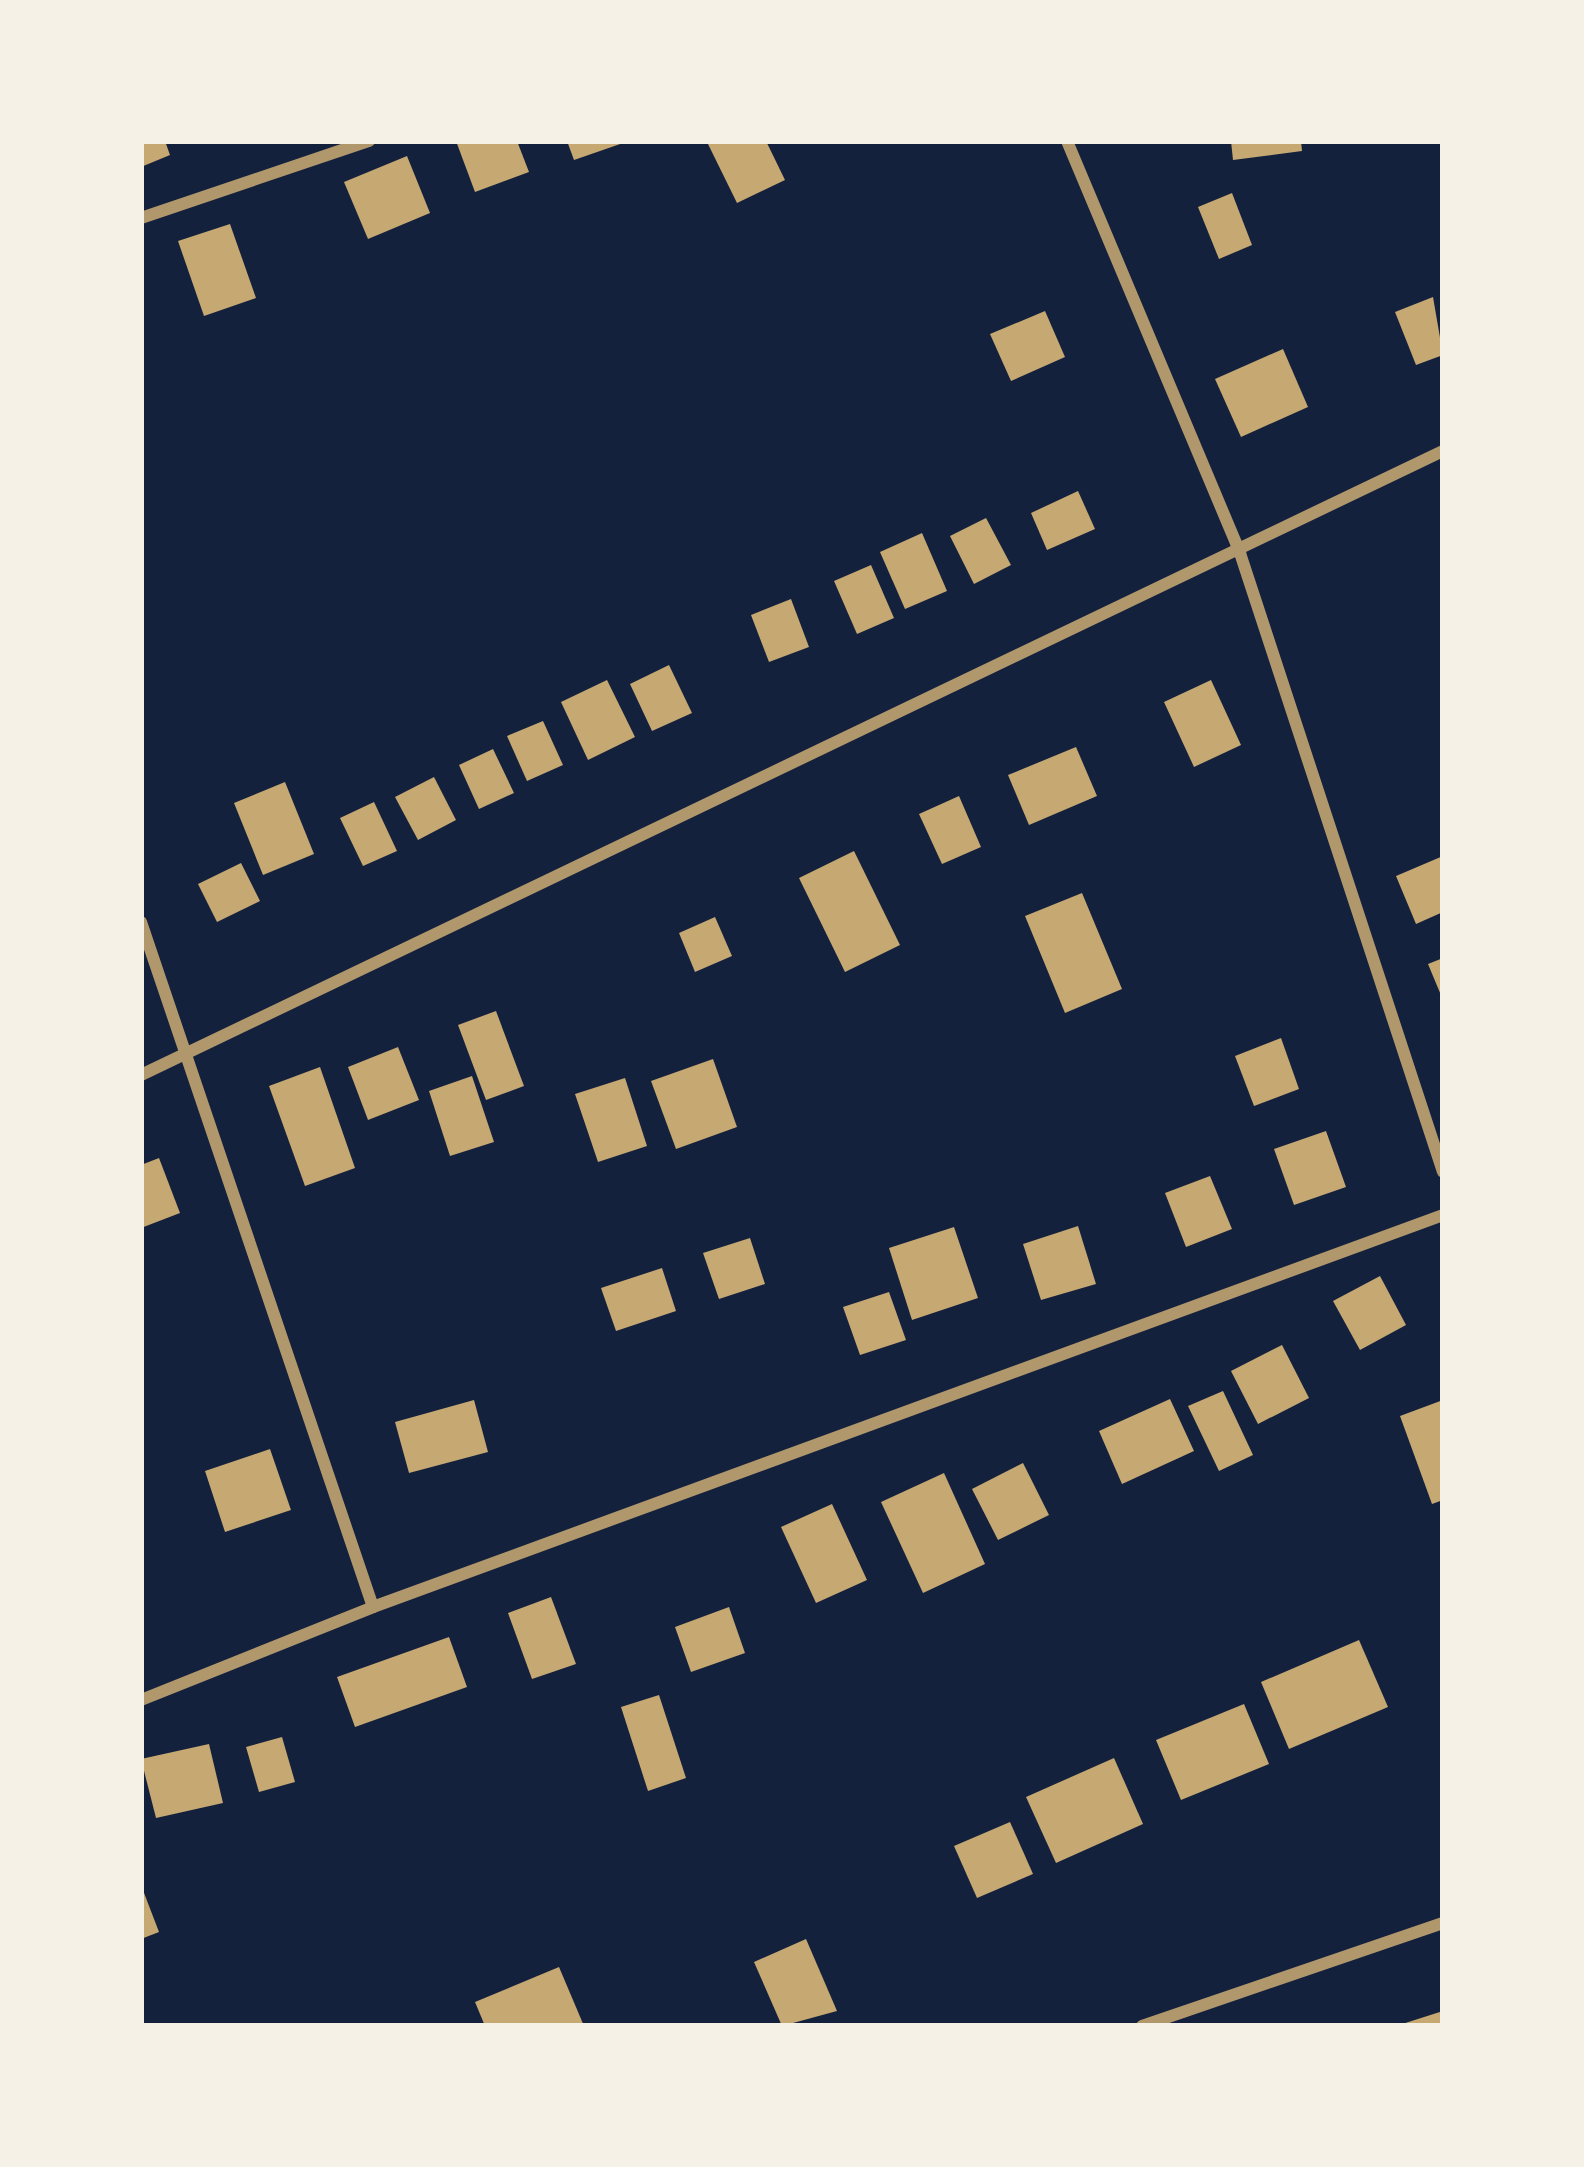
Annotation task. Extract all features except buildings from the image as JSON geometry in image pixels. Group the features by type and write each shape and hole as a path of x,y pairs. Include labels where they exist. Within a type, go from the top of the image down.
{"street":[{"path":"141,218 369,141"},
{"path":"1067,141 1240,553 1443,1172"},
{"path":"141,1075 1240,553 1443,451"},
{"path":"141,922 190,1053 373,1607"},
{"path":"141,1700 373,1607 1443,1215"},
{"path":"1142,2026 1443,1923"}]}
